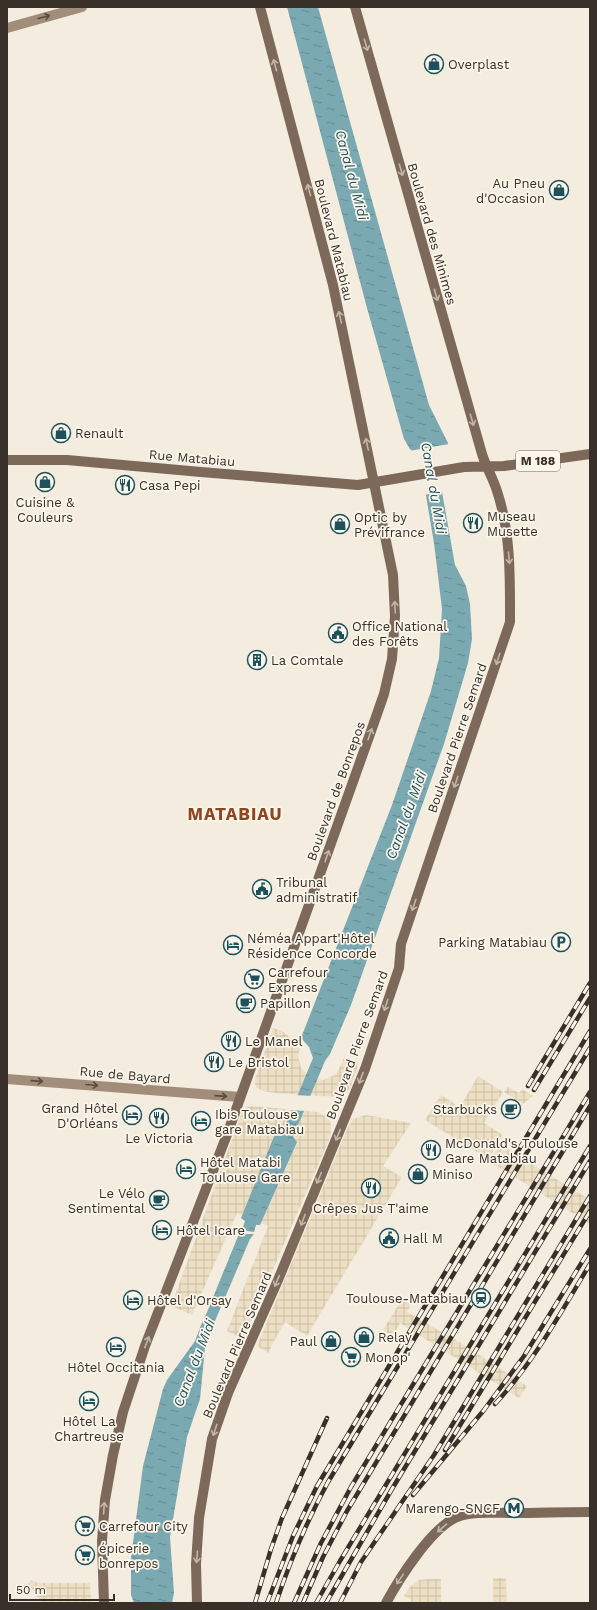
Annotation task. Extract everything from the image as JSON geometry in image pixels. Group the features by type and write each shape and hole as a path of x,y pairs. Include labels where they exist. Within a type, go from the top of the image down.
{"main road":[{"name":"Boulevard Matabiau","path":"260,7 333,285 374,482"},
{"name":"Boulevard des Minimes","path":"355,7 486,466"},
{"name":"M 188","path":"486,466 504,466 590,454"},
{"name":"Rue Matabiau","path":"7,460 68,460 358,485 464,467 486,466"},
{"name":"Boulevard Pierre Semard","path":"197,1603 196,1564 199,1518 212,1439 228,1393 299,1228 373,1047 399,968 401,944 510,622 510,572 508,542 497,489 486,466"},
{"name":"Boulevard de Bonrepos","path":"104,1603 102,1541 105,1500 123,1412 143,1352 228,1132 384,694 390,666 395,616 393,576 374,482"},
{"path":"388,1599 410,1564 429,1540 444,1526 456,1518 468,1514 490,1513 590,1512"}],"street":[{"path":"7,28 82,7"},
{"name":"Rue de Bayard","path":"7,1079 240,1097"}],"shaded area":[{"path":"273,1028 282,1031 296,1042 295,1044 300,1049 298,1055 301,1068 310,1077 323,1080 335,1075 344,1058 359,1063 350,1089 341,1096 337,1097 275,1093 263,1091 257,1088 255,1085 255,1079"},
{"path":"478,1076 503,1092 484,1123 503,1135 488,1159 484,1157 483,1159 479,1156 480,1154 425,1120 441,1095 460,1107"},
{"path":"508,1087 519,1093 522,1089 533,1096 523,1104 504,1092"},
{"path":"250,1106 318,1112 328,1118 331,1124 331,1135 243,1339 227,1331 268,1226 237,1213 192,1315 171,1306 242,1112 245,1108"},
{"path":"366,1115 411,1123 383,1166 402,1177 307,1336 285,1322 271,1346 269,1353 257,1346 348,1127 353,1119"},
{"path":"501,1142 507,1146 508,1149 590,1200 590,1224 497,1166 488,1162"},
{"path":"402,1299 411,1305 407,1312 459,1342 527,1386 519,1398 400,1323 394,1334 391,1335 383,1330"},
{"path":"493,1578 506,1578 507,1603 493,1603"},
{"path":"441,1579 441,1603 410,1603 411,1600 404,1596 409,1588 419,1580"},
{"path":"31,1580 38,1583 90,1583 91,1603 42,1603 28,1584"}],"water":[{"name":"Canal du Midi","path":"287,7 318,7 429,405 448,443 442,492 455,565 466,586 470,604 472,639 468,663 444,744 351,1005 330,1054 325,1061 293,1137 297,1142 260,1225 256,1225 254,1232 247,1231 243,1227 245,1221 241,1218 275,1134 282,1133 313,1058 309,1047 301,1038 392,805 431,691 439,658 442,609 434,543 420,460 410,449 404,439 367,308"},
{"path":"241,1229 246,1234 254,1234 250,1239 215,1321 209,1321 205,1317"},
{"name":"Canal du Midi","path":"203,1320 208,1324 215,1324 205,1348 200,1399 187,1437 170,1537 174,1593 172,1603 134,1603 131,1595 131,1558 143,1466 163,1389 167,1380 195,1341"}],"pier":[{"path":"449,444 444,491 424,495 418,461 409,451"},
{"path":"295,1095 312,1096 306,1111 289,1110"}],"railway":[{"path":"528,1086 590,983"},
{"path":"534,1090 590,998"},
{"path":"267,1603 293,1536 317,1486 590,1031"},
{"path":"276,1603 299,1541 328,1482 590,1048"},
{"path":"294,1603 321,1543 351,1487 590,1092"},
{"path":"303,1603 323,1557 347,1511 590,1106"},
{"path":"316,1603 590,1146"},
{"path":"326,1603 392,1489 590,1161"},
{"path":"340,1603 361,1562 434,1455 590,1196"},
{"path":"445,1450 590,1211"},
{"path":"413,1495 484,1410 524,1356 590,1249"},
{"path":"495,1404 535,1354 590,1264"},
{"path":"255,1603 282,1518 327,1418"}],"place":[{"name":"Overplast","path":"434,64"},
{"name":"Au Pneu d'Occasion","path":"559,190"},
{"name":"Renault","path":"61,433"},
{"name":"Cuisine & Couleurs","path":"45,482"},
{"name":"Casa Pepi","path":"125,485"},
{"name":"Museau Musette","path":"473,523"},
{"name":"Optic by Prévifrance","path":"340,524"},
{"name":"Office National des Forêts","path":"338,633"},
{"name":"La Comtale","path":"257,660"},
{"name":"Tribunal administratif","path":"262,889"},
{"name":"Parking Matabiau","path":"561,942"},
{"name":"Néméa Appart'Hôtel Résidence Concorde","path":"233,945"},
{"name":"Carrefour Express","path":"254,979"},
{"name":"Papillon","path":"246,1003"},
{"name":"Le Manel","path":"231,1041"},
{"name":"Le Bristol","path":"214,1062"},
{"name":"Starbucks","path":"511,1109"},
{"name":"Grand Hôtel D'Orléans","path":"132,1115"},
{"name":"Le Victoria","path":"159,1118"},
{"name":"Ibis Toulouse gare Matabiau","path":"201,1121"},
{"name":"McDonald's Toulouse Gare Matabiau","path":"431,1150"},
{"name":"Hôtel Matabi Toulouse Gare","path":"186,1169"},
{"name":"Miniso","path":"418,1174"},
{"name":"Crêpes Jus T'aime","path":"371,1188"},
{"name":"Le Vélo Sentimental","path":"159,1200"},
{"name":"Hôtel Icare","path":"162,1230"},
{"name":"Hall M","path":"389,1238"},
{"name":"Toulouse-Matabiau","path":"481,1298"},
{"name":"Hôtel d'Orsay","path":"133,1300"},
{"name":"Relay","path":"364,1337"},
{"name":"Paul","path":"331,1341"},
{"name":"Hôtel Occitania","path":"116,1347"},
{"name":"Monop'","path":"351,1357"},
{"name":"Hôtel La Chartreuse","path":"89,1401"},
{"name":"Marengo-SNCF","path":"514,1508"},
{"name":"Carrefour City","path":"85,1526"},
{"name":"épicerie bonrepos","path":"85,1555"}],"district":[{"name":"MATABIAU","path":"235,814"}]}
